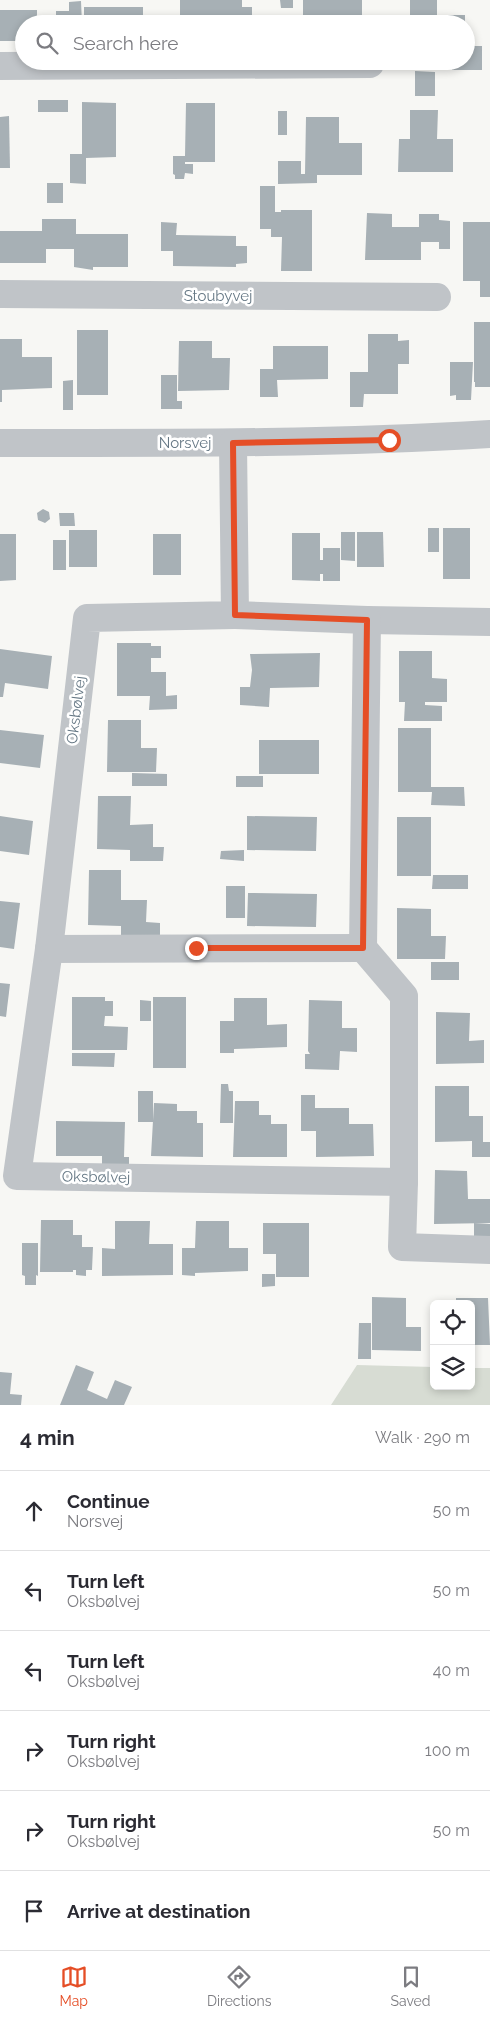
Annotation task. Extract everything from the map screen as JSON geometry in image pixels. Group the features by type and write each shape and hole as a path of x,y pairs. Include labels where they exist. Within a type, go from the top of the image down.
{"street":[{"path":"0,66 15,66"},
{"name":"Stoubyvej","path":"0,294 437,298"},
{"name":"Norsvej","path":"0,443 233,443 389,440 490,434"},
{"path":"233,443 235,615"},
{"name":"Oksbølvej","path":"404,1182 17,1176 49,949 87,618 235,615 490,622"},
{"path":"367,620 363,948 404,996 402,1247 490,1250"},
{"path":"49,949 363,948"}],"shaded area":[{"path":"357,1365 430,1367 430,1390 475,1390 475,1368 490,1368 490,1405 331,1405"}],"building":[{"path":"180,0 242,0 242,7 252,7 252,15 180,15"},
{"path":"280,0 293,0 293,8 281,8"},
{"path":"303,0 362,0 362,15 303,15"},
{"path":"410,0 437,0 437,15 410,15"},
{"path":"81,1 82,15 56,15 56,11 69,11 69,2"},
{"path":"84,7 143,7 143,15 84,15"},
{"path":"0,10 37,10 37,15 15,15 15,41 0,41"},
{"path":"475,46 482,46 482,70 475,70"},
{"path":"415,71 435,72 435,96 415,96"},
{"path":"38,100 68,100 68,112 38,112"},
{"path":"82,102 116,103 116,157 86,158 86,184 70,183 70,154 82,154"},
{"path":"186,103 215,103 215,162 185,162 185,164 193,164 193,174 185,173 184,179 175,179 173,174 173,156 185,156"},
{"path":"410,110 438,110 437,139 453,139 453,172 398,172 399,139 410,139"},
{"path":"278,111 287,111 287,135 278,135"},
{"path":"9,116 10,168 0,168 0,117"},
{"path":"306,117 339,117 339,143 362,143 362,175 317,175 317,183 278,184 278,161 301,161 301,174 305,174"},
{"path":"47,183 63,183 63,203 47,203"},
{"path":"260,186 275,186 275,212 281,212 281,210 312,210 312,271 281,271 282,237 271,237 271,229 260,229"},
{"path":"367,213 392,214 392,227 419,227 419,214 439,214 439,220 450,221 450,249 439,249 439,242 421,242 421,260 365,260"},
{"path":"42,219 76,219 76,234 128,234 128,267 93,267 93,270 74,267 74,249 46,249 46,263 0,263 0,231 42,231"},
{"path":"161,222 177,223 176,235 236,236 236,246 247,246 247,263 236,264 236,267 173,266 173,251 161,251"},
{"path":"463,222 490,222 490,297 480,297 480,281 463,281"},
{"path":"474,322 490,322 490,387 475,387"},
{"path":"77,330 108,330 108,395 77,395"},
{"path":"368,334 398,334 398,341 409,340 409,364 398,364 398,394 364,394 363,407 350,407 350,372 368,372"},
{"path":"0,339 22,339 22,357 52,357 52,388 2,390 2,402 0,402"},
{"path":"179,341 212,341 212,358 230,358 229,390 178,391"},
{"path":"273,346 328,346 328,379 277,380 278,397 260,397 260,369 273,369"},
{"path":"450,362 473,362 471,400 456,400 456,395 450,396"},
{"path":"161,375 177,375 177,401 182,401 182,409 161,409"},
{"path":"73,380 73,410 63,410 63,381"},
{"path":"43,509 49,512 50,519 45,523 38,520 37,513"},
{"path":"59,513 74,513 75,526 60,526"},
{"path":"428,528 439,528 439,552 428,552"},
{"path":"443,528 470,528 470,579 443,579"},
{"path":"69,530 97,530 97,567 69,567"},
{"path":"341,532 355,532 355,561 341,560"},
{"path":"357,532 383,532 384,567 357,567"},
{"path":"292,533 320,533 320,560 323,560 323,548 340,548 340,581 323,581 323,574 320,574 320,581 292,580"},
{"path":"0,534 16,534 16,580 0,581"},
{"path":"153,534 181,534 181,575 153,575"},
{"path":"53,540 66,540 66,570 53,570"},
{"path":"117,643 151,643 151,646 161,646 161,658 151,658 151,672 166,672 166,696 177,695 177,709 149,710 150,696 117,696"},
{"path":"0,649 52,656 48,689 5,683 3,697 0,697"},
{"path":"399,651 432,651 432,678 447,679 447,702 425,702 425,705 442,706 442,721 404,721 405,702 399,702"},
{"path":"320,653 319,687 270,688 269,707 240,705 240,687 250,687 252,670 250,654"},
{"path":"108,720 141,720 141,748 157,748 156,772 107,772"},
{"path":"398,728 431,728 431,787 464,787 465,806 431,805 432,792 398,792"},
{"path":"0,730 44,735 40,768 0,763"},
{"path":"259,740 319,740 319,774 259,774"},
{"path":"132,773 167,774 167,786 132,786"},
{"path":"236,776 263,776 263,787 236,787"},
{"path":"98,796 131,796 130,825 153,824 153,847 164,847 163,861 130,861 130,850 97,849"},
{"path":"0,816 33,821 29,855 0,851"},
{"path":"247,816 317,817 316,851 247,850"},
{"path":"397,817 431,817 431,876 397,876"},
{"path":"244,850 244,861 220,859 221,851"},
{"path":"89,870 121,870 121,900 147,900 146,922 160,923 160,937 121,936 121,926 88,925"},
{"path":"433,875 468,875 468,889 432,889"},
{"path":"226,886 245,886 245,918 226,918"},
{"path":"248,893 317,894 316,927 247,926"},
{"path":"0,901 20,903 14,949 0,947"},
{"path":"397,908 431,909 431,936 446,936 445,959 397,959"},
{"path":"431,962 459,962 459,980 431,980"},
{"path":"0,983 10,984 6,1017 0,1016"},
{"path":"72,997 105,997 105,1001 113,1001 113,1016 105,1016 104,1026 128,1027 127,1050 72,1050"},
{"path":"153,997 186,997 186,1068 153,1068"},
{"path":"234,998 267,998 267,1025 287,1024 287,1047 234,1049 234,1053 220,1053 220,1021 234,1021"},
{"path":"140,1000 151,1001 151,1021 140,1021"},
{"path":"309,1000 342,1001 342,1028 357,1028 357,1052 340,1051 339,1070 305,1069 305,1054 310,1054 308,1051"},
{"path":"436,1012 470,1013 469,1041 484,1040 484,1063 436,1064"},
{"path":"72,1053 115,1053 114,1067 72,1066"},
{"path":"221,1084 228,1084 229,1091 233,1091 233,1123 220,1123"},
{"path":"435,1086 469,1086 469,1116 483,1116 483,1142 490,1142 490,1157 472,1157 472,1141 435,1142"},
{"path":"138,1091 153,1091 153,1122 138,1122"},
{"path":"301,1095 315,1095 315,1108 349,1108 349,1124 373,1124 374,1156 316,1157 316,1131 301,1131"},
{"path":"235,1101 259,1101 259,1115 271,1115 271,1124 287,1124 287,1157 233,1157"},
{"path":"154,1103 177,1104 177,1111 197,1111 197,1123 203,1123 203,1157 151,1156"},
{"path":"56,1121 125,1122 124,1157 129,1157 129,1167 102,1167 102,1156 56,1156"},
{"path":"435,1170 467,1171 468,1199 490,1199 490,1223 434,1224"},
{"path":"41,1220 73,1220 73,1235 82,1235 82,1247 93,1247 92,1270 86,1270 86,1276 76,1275 76,1270 73,1270 73,1272 40,1272"},
{"path":"115,1221 150,1221 149,1244 173,1244 173,1275 102,1276 102,1248 115,1249"},
{"path":"196,1221 229,1221 229,1248 248,1248 248,1271 195,1273 195,1276 182,1275 182,1248 195,1248"},
{"path":"263,1223 309,1223 309,1277 276,1277 276,1254 263,1254"},
{"path":"474,1223 490,1224 490,1237 474,1237"},
{"path":"22,1243 38,1243 38,1276 36,1275 36,1285 25,1285 25,1276 22,1275"},
{"path":"262,1274 275,1274 275,1286 262,1287"},
{"path":"372,1297 406,1298 406,1327 421,1327 421,1351 372,1350"},
{"path":"456,1298 488,1298 490,1345 475,1345 475,1300 456,1300"},
{"path":"359,1323 371,1323 371,1359 358,1359"},
{"path":"76,1365 94,1372 87,1390 107,1399 115,1380 132,1387 124,1405 60,1405"},
{"path":"0,1372 12,1373 10,1394 22,1395 21,1405 0,1405"}],"route":[{"path":"196,948 363,948 367,620 235,615 233,443 389,440"}]}
